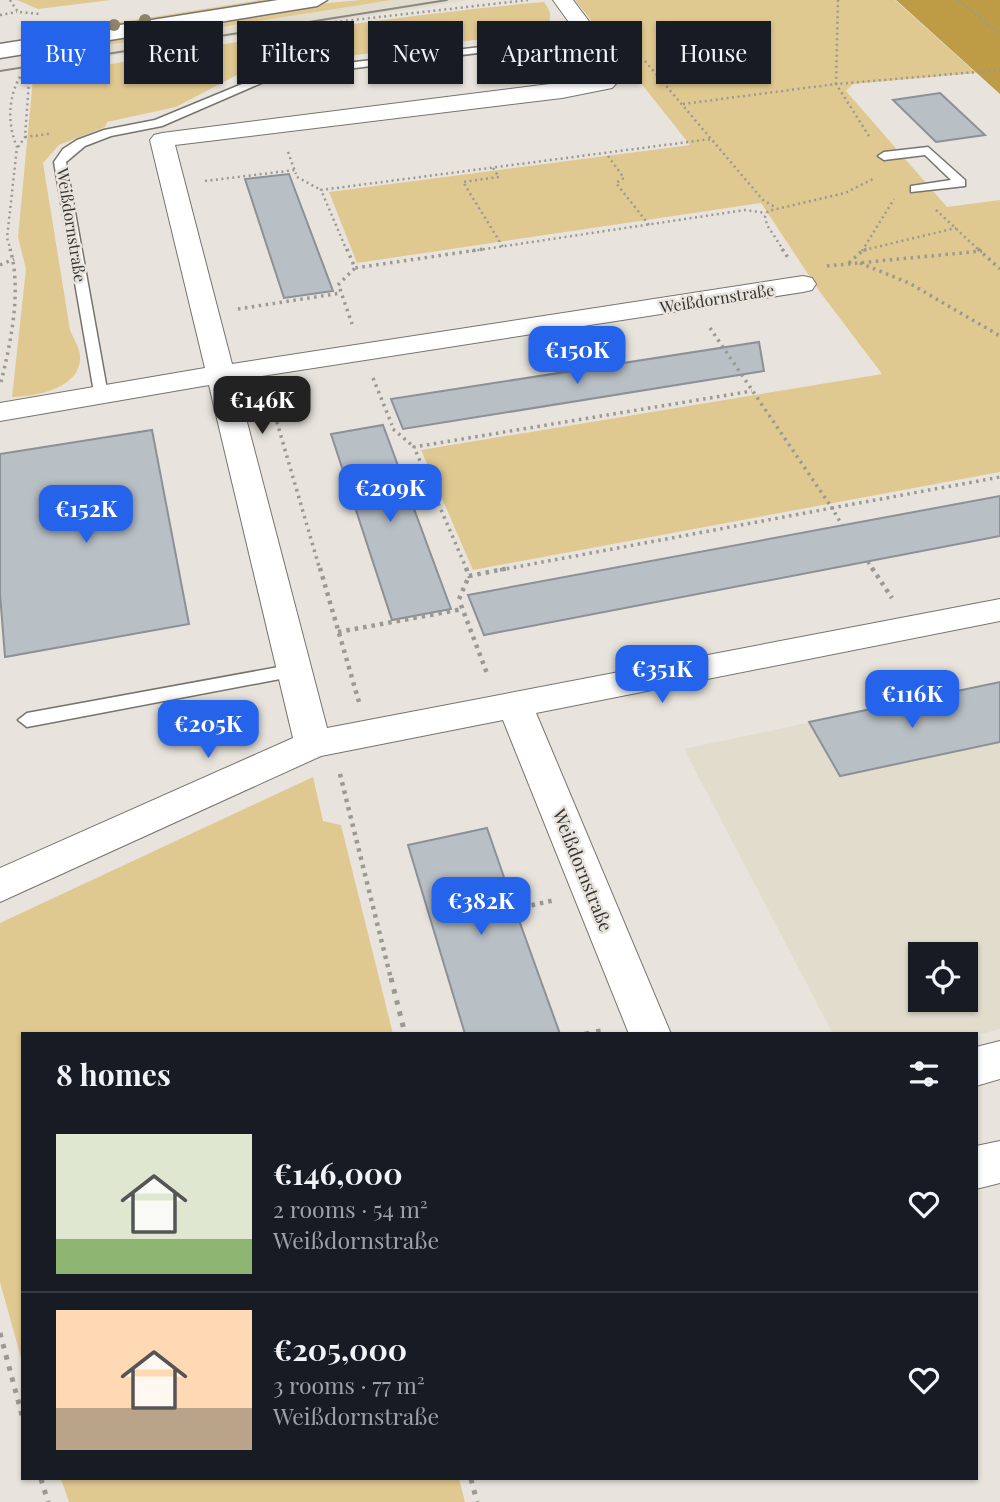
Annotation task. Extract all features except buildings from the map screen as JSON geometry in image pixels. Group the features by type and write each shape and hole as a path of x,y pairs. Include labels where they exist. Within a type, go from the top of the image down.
{"main road":[{"path":"0,33 206,0"},
{"path":"0,51 317,0"}],"street":[{"name":"Weißdornstraße","path":"563,0 578,21"},
{"name":"Weißdornstraße","path":"160,131 562,91 599,84"},
{"path":"160,131 313,744"},
{"name":"Weißdornstraße","path":"0,412 261,367 691,301 798,276"},
{"path":"0,886 313,744 1000,610"},
{"name":"Weißdornstraße","path":"515,705 649,1032"},
{"path":"978,1066 1000,1060"},
{"path":"978,1167 1000,1161"}],"lane":[{"name":"Weißdornstraße","path":"100,395 61,162 67,152 81,143 108,133 160,131 271,75 477,50"},
{"path":"884,156 928,150 961,183 915,189"},
{"path":"27,720 295,670"}],"path":[{"path":"0,15 19,13 9,0"},
{"path":"838,0 836,84 867,133"},
{"path":"958,0 1000,34"},
{"path":"642,58 763,200 775,207"},
{"path":"683,104 836,84 1000,70"},
{"path":"1,383 8,353 14,259 7,238 17,147 10,125 14,86 20,78 29,81 25,137 17,147"},
{"path":"297,177 321,190 711,139"},
{"path":"608,156 624,178 616,183 649,226"},
{"path":"493,168 499,177 463,182 503,247"},
{"path":"174,186 295,170"},
{"path":"206,314 340,289 355,268 745,210 766,213 775,207 845,193 880,174"},
{"path":"321,190 355,268"},
{"path":"849,264 863,250 896,194"},
{"path":"928,202 1000,269"},
{"name":"Weißdornstraße","path":"766,213 767,225 784,248 798,276"},
{"path":"863,250 956,228"},
{"path":"798,276 849,264 983,251"},
{"path":"0,265 14,259"},
{"path":"860,263 909,284 1000,336"},
{"path":"340,289 393,427 414,447 469,576 459,599"},
{"path":"691,301 842,525"},
{"path":"261,367 368,734"},
{"path":"414,447 752,391"},
{"path":"469,576 1000,477"},
{"path":"868,562 912,628"},
{"path":"338,632 463,609"},
{"path":"313,744 339,770 404,1032"},
{"path":"515,909 559,899"},
{"path":"0,1333 21,1412"},
{"path":"41,1480 48,1502"},
{"path":"471,1480 477,1502"}],"shaded area":[{"path":"17,0 111,0 38,9"},
{"path":"260,0 277,1 152,21 127,21"},
{"path":"392,0 470,0 336,21 259,21"},
{"path":"392,0 259,21 237,21 237,24 223,27 223,21 213,21 317,4"},
{"path":"575,0 895,0 976,73 853,84 846,91 947,207 1000,200 1000,472 473,570 421,450 882,374 820,292 761,203 357,263 329,192 690,145 642,84 642,21 592,21"},
{"path":"896,0 1000,0 1000,94"},
{"path":"544,2 550,17 549,21 477,21 477,40 463,42 463,21 379,21 415,16"},
{"path":"124,22 124,26 110,28 110,24"},
{"path":"368,23 368,54 354,55 354,25"},
{"path":"237,24 237,36 223,39 223,27"},
{"path":"124,36 124,42 110,44 110,38"},
{"path":"124,42 124,54 110,56 110,44"},
{"path":"237,42 237,75 223,82 223,45"},
{"path":"124,62 124,84 220,84 176,107 107,122 105,127 59,145 43,163 70,330 80,353 79,367 65,383 55,388 33,395 12,397 26,269 18,237 33,84 110,84 110,64"},
{"path":"1000,682 1000,1029 978,1035 978,1032 832,1032 684,749"},
{"path":"313,777 323,821 341,825 393,1032 21,1032 21,1358 0,1282 0,923"},
{"path":"61,1480 459,1480 465,1502 69,1502"}],"tram line":[{"path":"0,71 447,0"}]}
